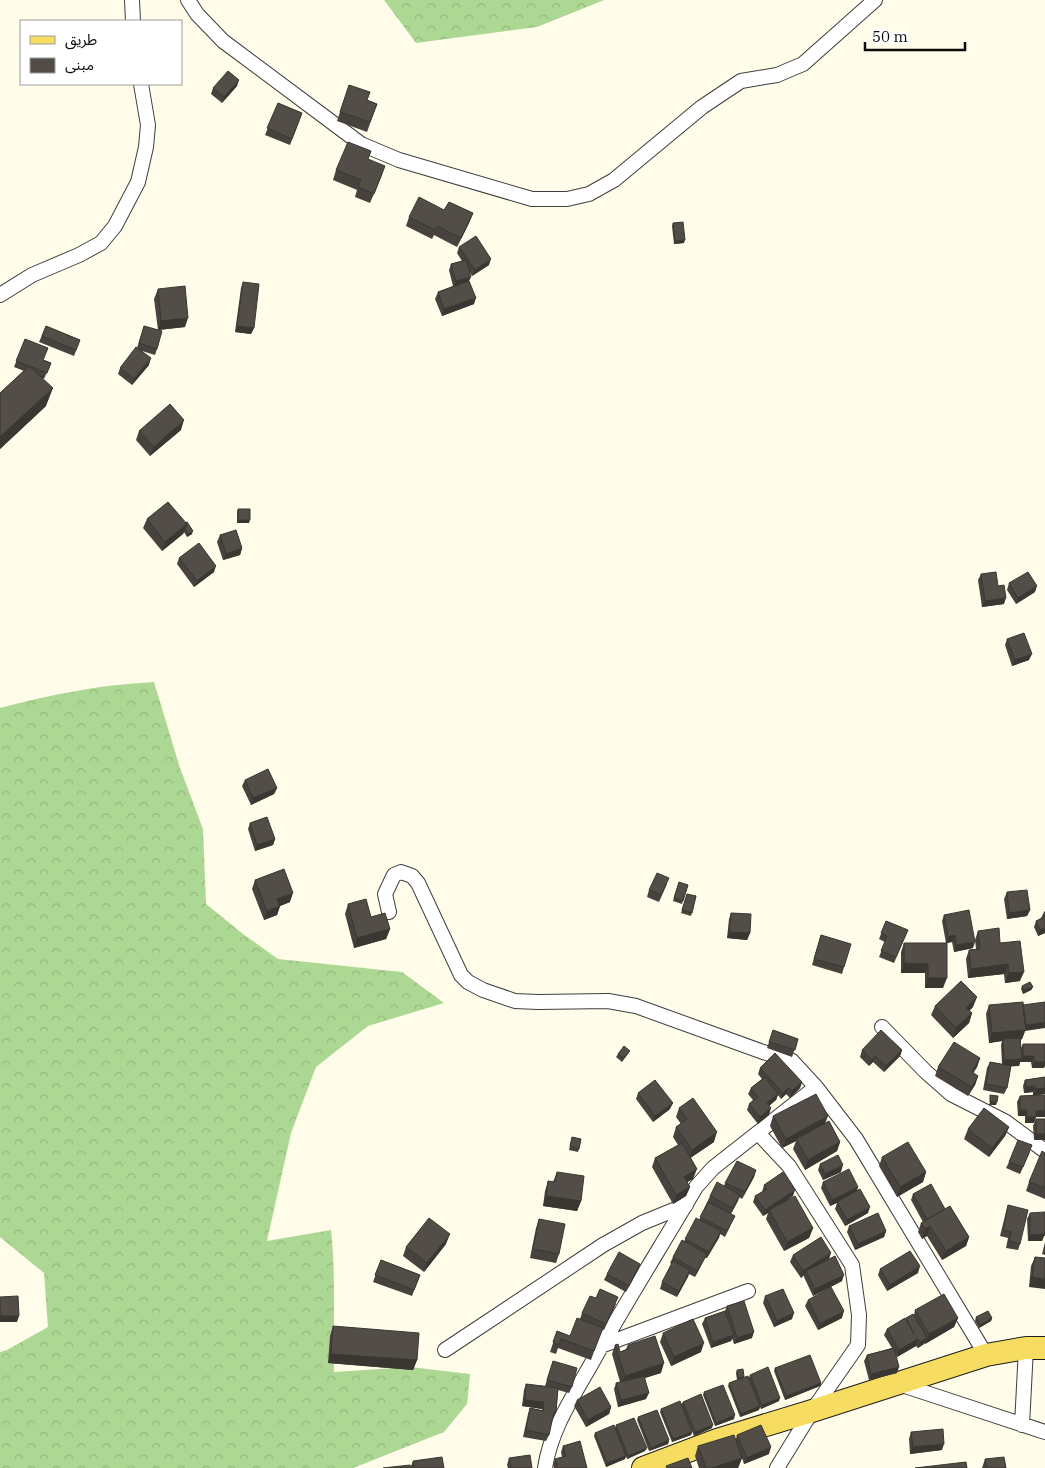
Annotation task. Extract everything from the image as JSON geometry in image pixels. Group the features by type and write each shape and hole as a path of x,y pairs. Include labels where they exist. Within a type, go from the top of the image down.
{"main road":[{"path":"643,1468 717,1440 986,1355 1035,1348 1045,1337"}],"street":[{"path":"132,0 133,20"},
{"path":"188,0 197,14 223,41 361,144 399,160 532,199 567,199 589,194 614,180 702,107 741,81 777,75 803,64 875,0"},
{"path":"0,295 32,275 79,255 100,243 115,226 138,182 146,147 148,124 141,85"},
{"path":"389,912 385,894 394,875 401,872 412,876 418,883 461,975 468,982 482,990 515,1001 608,1001 636,1006 792,1061 816,1087 856,1139 986,1355"},
{"path":"882,1027 926,1072 951,1094 1006,1122 1045,1151"},
{"path":"545,1468 547,1452 559,1421 601,1346 696,1187 713,1168 816,1087"},
{"path":"758,1133 790,1166 852,1265 859,1315 858,1345 812,1411 777,1468"},
{"path":"445,1350 603,1245 642,1223 686,1205"},
{"path":"601,1346 748,1291"},
{"path":"1022,1425 1035,1348"},
{"path":"898,1384 1045,1432"}],"green space":[{"path":"384,0 604,0 537,27 416,43"},
{"path":"154,682 180,768 203,829 206,904 278,959 402,972 444,1003 368,1026 316,1067 291,1133 267,1241 331,1230 334,1283 334,1372 410,1367 470,1374 467,1404 444,1432 353,1468 0,1468 0,1352 48,1327 44,1273 0,1237 0,708 76,691 114,685"}],"building":[{"path":"228,71 239,80 224,97 213,88"},
{"path":"349,85 370,92 367,100 377,104 370,122 340,112"},
{"path":"278,103 302,113 292,139 267,128"},
{"path":"348,142 371,151 368,159 385,166 374,194 358,187 361,180 336,170"},
{"path":"419,197 444,210 449,202 473,213 461,238 437,226 435,230 409,217"},
{"path":"683,222 685,240 675,241 673,223"},
{"path":"476,236 491,259 475,270 459,247"},
{"path":"466,260 471,277 456,281 451,264"},
{"path":"469,281 476,298 444,309 438,292"},
{"path":"243,282 259,284 254,328 237,326"},
{"path":"185,286 188,318 161,321 158,289"},
{"path":"46,326 80,340 76,350 42,336"},
{"path":"144,326 162,331 157,349 139,343"},
{"path":"25,339 48,348 43,360 51,363 47,373 16,361"},
{"path":"136,347 151,358 134,379 120,368"},
{"path":"29,366 53,388 0,437 0,393"},
{"path":"170,404 184,420 154,447 139,431"},
{"path":"168,502 187,524 165,542 147,519"},
{"path":"238,509 250,509 250,520 238,520"},
{"path":"187,522 193,531 188,534 185,529 187,524 185,523"},
{"path":"236,530 242,548 226,554 220,535"},
{"path":"199,543 216,566 197,581 179,558"},
{"path":"996,572 998,586 1004,585 1006,598 985,601 981,574"},
{"path":"1028,572 1037,586 1018,598 1009,583"},
{"path":"1024,633 1032,654 1015,660 1007,639"},
{"path":"268,769 277,788 253,798 245,780"},
{"path":"267,817 275,839 257,845 250,823"},
{"path":"284,869 293,893 277,899 280,906 267,911 255,880"},
{"path":"657,873 669,878 661,895 649,890"},
{"path":"679,882 688,885 683,901 674,898"},
{"path":"1027,890 1030,910 1009,913 1007,892"},
{"path":"687,894 696,896 692,913 682,910"},
{"path":"366,899 371,917 385,913 390,929 357,938 348,904"},
{"path":"969,910 975,942 956,945 955,935 948,937 944,915"},
{"path":"731,913 751,914 750,933 729,932"},
{"path":"1045,917 1045,928 1040,930 1036,921"},
{"path":"886,921 908,930 896,957 881,951 887,936 881,933"},
{"path":"999,928 1000,943 1020,941 1024,972 1009,973 1008,964 971,969 969,950 980,949 978,931"},
{"path":"821,935 851,944 844,967 814,959"},
{"path":"904,943 947,943 947,978 928,978 928,964 904,963"},
{"path":"961,981 977,997 966,1008 972,1013 956,1028 935,1006"},
{"path":"1030,982 1033,987 1024,990 1022,986"},
{"path":"1023,1002 1026,1030 992,1033 989,1005"},
{"path":"1045,1002 1045,1022 1025,1025 1023,1005"},
{"path":"773,1030 798,1039 795,1050 769,1042"},
{"path":"881,1030 902,1050 886,1066 875,1056 872,1060 862,1050"},
{"path":"1020,1038 1022,1059 1004,1060 1003,1039"},
{"path":"954,1042 980,1058 972,1072 978,1076 972,1087 938,1067"},
{"path":"1023,1044 1045,1044 1045,1062 1034,1062 1034,1056 1023,1056"},
{"path":"624,1046 630,1051 623,1058 618,1054"},
{"path":"775,1053 802,1082 792,1091 788,1088 783,1093 760,1068"},
{"path":"990,1062 1011,1066 1007,1088 986,1084"},
{"path":"765,1077 778,1094 767,1103 771,1108 760,1117 749,1104 758,1097 751,1088"},
{"path":"1045,1077 1045,1088 1026,1087 1025,1080"},
{"path":"655,1080 673,1103 655,1116 638,1093"},
{"path":"816,1094 828,1116 786,1139 773,1116"},
{"path":"990,1095 998,1096 997,1102 990,1102"},
{"path":"1045,1095 1045,1111 1036,1111 1036,1117 1027,1117 1027,1110 1020,1110 1020,1096"},
{"path":"693,1098 717,1132 692,1150 676,1127 687,1119 679,1108"},
{"path":"984,1108 1009,1127 992,1148 968,1129"},
{"path":"1036,1119 1045,1119 1045,1134 1036,1134"},
{"path":"829,1121 840,1142 808,1160 796,1139"},
{"path":"572,1137 581,1139 579,1149 570,1146"},
{"path":"1018,1140 1032,1145 1023,1167 1009,1162"},
{"path":"908,1142 926,1172 900,1187 882,1157"},
{"path":"682,1143 697,1169 684,1177 690,1187 676,1195 655,1158"},
{"path":"1042,1151 1045,1153 1045,1188 1029,1182"},
{"path":"838,1155 843,1165 825,1174 820,1164"},
{"path":"737,1161 756,1170 745,1192 725,1183"},
{"path":"849,1169 858,1187 832,1200 823,1182"},
{"path":"557,1172 584,1176 581,1201 546,1196 548,1181 555,1182"},
{"path":"783,1172 795,1190 765,1210 755,1196 767,1189 764,1185"},
{"path":"717,1182 740,1195 733,1208 710,1196"},
{"path":"931,1184 945,1209 927,1219 913,1194"},
{"path":"860,1189 870,1207 847,1220 837,1202"},
{"path":"795,1196 813,1228 787,1242 769,1210"},
{"path":"708,1202 735,1216 727,1231 700,1217"},
{"path":"1008,1205 1028,1210 1020,1244 1009,1241 1011,1232 1003,1230"},
{"path":"950,1206 969,1237 946,1251 930,1226 925,1229 921,1223"},
{"path":"1045,1212 1045,1234 1030,1235 1030,1213"},
{"path":"878,1213 886,1231 858,1244 849,1226"},
{"path":"429,1218 450,1234 427,1263 406,1247"},
{"path":"696,1218 721,1231 709,1252 685,1239"},
{"path":"539,1219 565,1224 559,1254 533,1249"},
{"path":"821,1237 831,1253 803,1271 793,1255"},
{"path":"682,1240 707,1254 697,1271 673,1257"},
{"path":"910,1251 920,1266 890,1285 880,1269"},
{"path":"619,1252 640,1264 629,1286 607,1274"},
{"path":"835,1256 844,1275 815,1289 806,1271"},
{"path":"1035,1257 1045,1258 1045,1279 1032,1277"},
{"path":"381,1260 420,1275 414,1290 375,1275"},
{"path":"673,1261 690,1270 679,1291 662,1282"},
{"path":"831,1287 844,1311 820,1324 808,1300"},
{"path":"600,1289 618,1297 606,1324 582,1313 590,1296 596,1298"},
{"path":"783,1289 794,1313 777,1321 765,1296"},
{"path":"944,1294 958,1318 929,1334 915,1310"},
{"path":"18,1296 19,1316 0,1316 0,1297"},
{"path":"744,1301 754,1332 737,1338 727,1306"},
{"path":"725,1311 734,1335 713,1342 705,1318"},
{"path":"988,1311 992,1318 980,1325 976,1317"},
{"path":"913,1314 927,1338 920,1342 918,1339 899,1350 887,1329 905,1318 914,1334 906,1318"},
{"path":"577,1318 603,1328 594,1351 561,1339 559,1345 553,1342 557,1331 570,1336"},
{"path":"693,1319 704,1343 674,1357 663,1333"},
{"path":"333,1326 419,1333 417,1360 331,1354"},
{"path":"655,1336 664,1363 625,1376 615,1345 618,1344 620,1352 629,1349 628,1345"},
{"path":"894,1348 899,1367 871,1374 867,1355"},
{"path":"810,1355 821,1383 786,1396 775,1368"},
{"path":"553,1361 577,1368 572,1387 547,1380"},
{"path":"768,1367 780,1398 762,1405 750,1375"},
{"path":"743,1369 744,1377 738,1378 737,1370"},
{"path":"644,1376 649,1393 621,1400 616,1383"},
{"path":"748,1376 760,1406 741,1414 729,1383"},
{"path":"526,1384 558,1388 556,1412 554,1412 549,1435 526,1430 530,1408 543,1411 544,1402 525,1400"},
{"path":"723,1385 735,1415 716,1423 704,1392"},
{"path":"600,1387 611,1407 588,1420 577,1400"},
{"path":"701,1394 713,1425 695,1432 683,1402"},
{"path":"680,1401 692,1432 673,1439 661,1409"},
{"path":"657,1410 669,1440 651,1448 638,1417"},
{"path":"634,1418 647,1448 628,1456 616,1425"},
{"path":"614,1425 626,1456 607,1463 595,1433"},
{"path":"761,1425 771,1447 747,1458 737,1435"},
{"path":"943,1429 944,1444 913,1447 911,1432"},
{"path":"734,1435 742,1458 712,1468 706,1468 698,1446"},
{"path":"580,1441 587,1468 558,1468 555,1459 566,1456 563,1446"},
{"path":"530,1455 532,1468 511,1468 509,1458"},
{"path":"442,1457 444,1468 414,1468 413,1461"},
{"path":"1004,1457 1006,1468 987,1468 985,1459"},
{"path":"688,1458 692,1468 667,1468 666,1466"},
{"path":"966,1462 967,1468 915,1468"},
{"path":"410,1465 411,1468 383,1468"}]}
